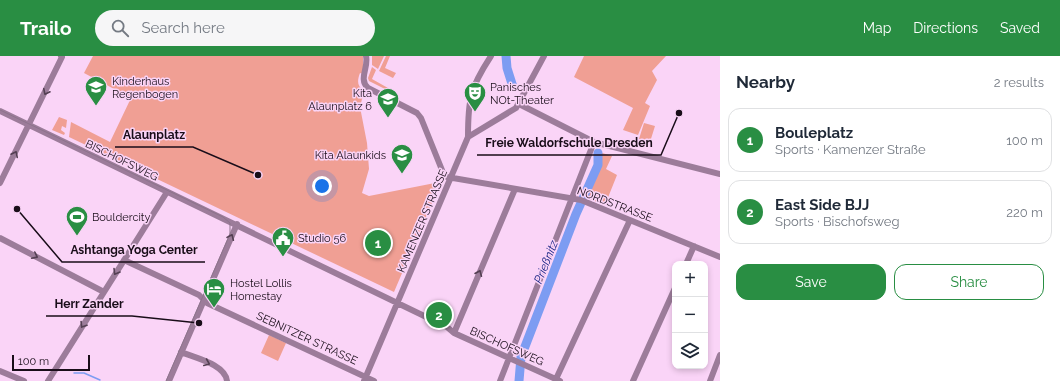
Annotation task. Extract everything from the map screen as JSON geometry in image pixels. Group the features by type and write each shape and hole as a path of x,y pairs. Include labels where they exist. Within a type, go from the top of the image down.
{"street":[{"path":"0,183 62,56"},
{"path":"366,56 366,68 363,78 364,84 368,88 417,113 421,118 444,175 451,179"},
{"path":"468,137 468,102 478,76 491,56"},
{"path":"468,137 516,108 544,56"},
{"path":"519,104 594,142 720,174"},
{"name":"BISCHOFSWEG","path":"0,112 237,224 447,327 454,333 558,380"},
{"name":"KAMENZER STRASSE","path":"365,379 468,137"},
{"path":"500,381 594,142"},
{"name":"NORDSTRASSE","path":"451,179 583,200 720,256"},
{"path":"454,333 515,189"},
{"path":"48,381 167,192"},
{"path":"558,380 630,220"},
{"path":"169,381 237,224"},
{"path":"0,238 104,292"},
{"path":"687,261 694,246"},
{"name":"SEBNITZER STRASSE","path":"124,260 199,295 204,300 365,379 374,381"},
{"path":"632,381 672,294"},
{"path":"181,352 220,369 225,374 227,381"},
{"path":"710,381 720,355"},
{"path":"0,371 24,381"}],"shaded area":[{"path":"93,56 363,56 363,74 360,73 358,81 360,87 364,91 360,107 367,143 369,169 362,193 369,196 440,182 394,292 69,137 71,122 110,142 131,98 84,73"},
{"path":"372,56 384,56 378,69 372,65"},
{"path":"386,56 390,56 385,68 396,73 393,78 379,71"},
{"path":"584,56 666,56 652,71 657,80 645,103 650,106 638,135 623,130 633,108 574,77"},
{"path":"372,67 376,70 372,79 388,88 387,90 369,81 368,78"},
{"path":"59,117 67,120 66,128 62,126 61,130 65,133 64,135 52,130"},
{"path":"644,123 655,126 650,142 639,139"},
{"path":"599,152 612,156 606,169 617,175 605,205 587,198 600,166"},
{"path":"269,335 286,343 278,361 261,353"}],"waterway":[{"name":"Prießnitz","path":"506,56 507,68 513,87"},
{"name":"Prießnitz","path":"519,381 521,357 576,214 598,165 598,153"},
{"path":"74,373 84,373 100,380"}],"tram line":[{"path":"0,110 223,217 230,223 230,234 166,381"}],"place":[{"name":"Kinderhaus Regenbogen","path":"96,106"},
{"name":"Panisches NOt-Theater","path":"475,112"},
{"name":"Freie Waldorfschule Dresden","path":"679,113"},
{"name":"Kita Alaunplatz 6","path":"388,118"},
{"name":"Kita Alaunkids","path":"402,174"},
{"name":"Alaunplatz","path":"258,175"},
{"name":"Ashtanga Yoga Center","path":"17,209"},
{"name":"Bouldercity","path":"77,236"},
{"name":"Bouleplatz","path":"378,243"},
{"name":"Studio 56","path":"283,258"},
{"name":"Hostel Lollis Homestay","path":"214,308"},
{"name":"East Side BJJ","path":"439,315"},
{"name":"Herr Zander","path":"199,323"}]}
